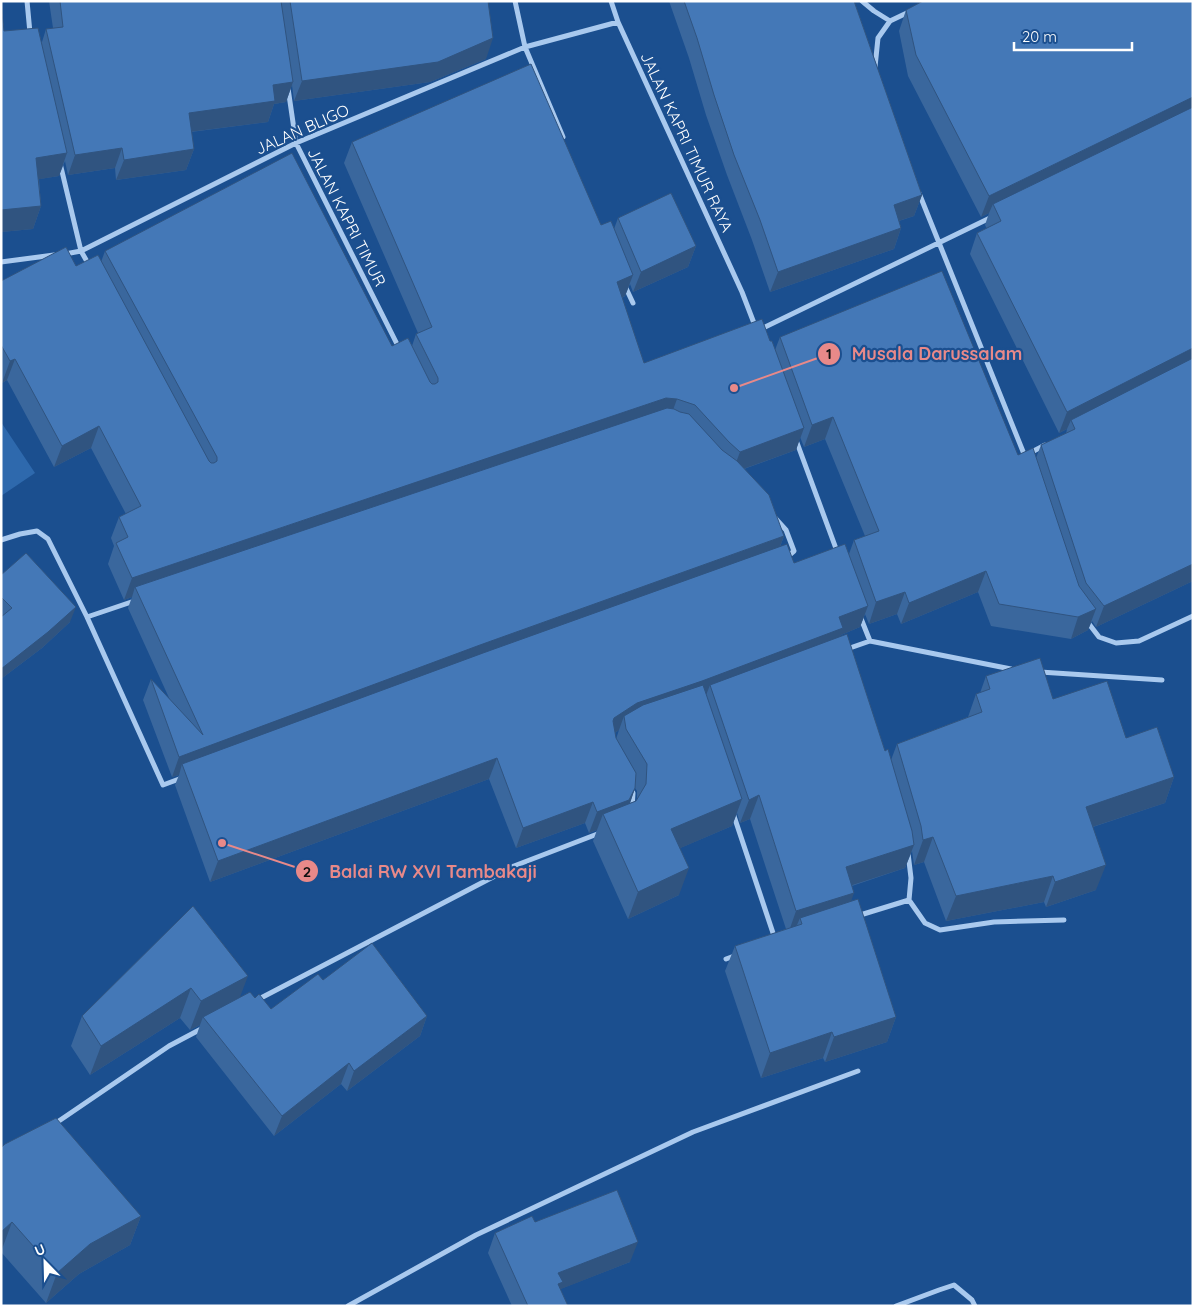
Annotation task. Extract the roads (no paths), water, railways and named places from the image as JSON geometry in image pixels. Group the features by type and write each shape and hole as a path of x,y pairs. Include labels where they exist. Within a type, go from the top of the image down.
{"street":[{"path":"21,37 31,36 27,1"},
{"path":"515,1 525,47 564,138"},
{"name":"JALAN KAPRI TIMUR RAYA","path":"611,1 618,22 742,292 760,340"},
{"path":"862,1 890,22"},
{"path":"877,73 874,65 878,38 890,22 914,9"},
{"name":"JALAN BLIGO","path":"1,262 81,252 296,144 525,47 618,22"},
{"name":"JALAN KAPRI TIMUR","path":"288,87 296,144 404,358"},
{"path":"59,158 81,252 90,268"},
{"path":"917,187 1028,465"},
{"path":"757,331 1000,213"},
{"path":"621,276 633,304"},
{"path":"1,540 20,534 38,532 48,539 87,617 163,785 474,670 786,558 794,551 786,530 747,487 718,467 684,430 674,428 668,424 659,424 87,617"},
{"path":"794,434 838,556"},
{"path":"1025,455 1052,442"},
{"path":"858,610 870,641"},
{"path":"1081,614 1099,637 1116,644 1139,641 1193,616"},
{"path":"838,653 870,641 1016,670"},
{"path":"847,649 850,658"},
{"path":"1035,671 1162,680"},
{"path":"629,786 633,793 632,810"},
{"path":"732,810 776,942 768,945"},
{"path":"249,1004 514,866 606,831"},
{"path":"905,844 911,878 909,900 925,924 940,930 994,922 1064,920"},
{"path":"852,918 909,900"},
{"path":"726,959 743,953"},
{"path":"49,1128 169,1046 204,1027"},
{"path":"348,1306 476,1235 693,1132 858,1071"},
{"path":"896,1306 954,1285 972,1300 974,1306"}],"place":[{"name":"Musala Darussalam","path":"734,388"},
{"name":"Balai RW XVI Tambakaji","path":"222,843"}]}
